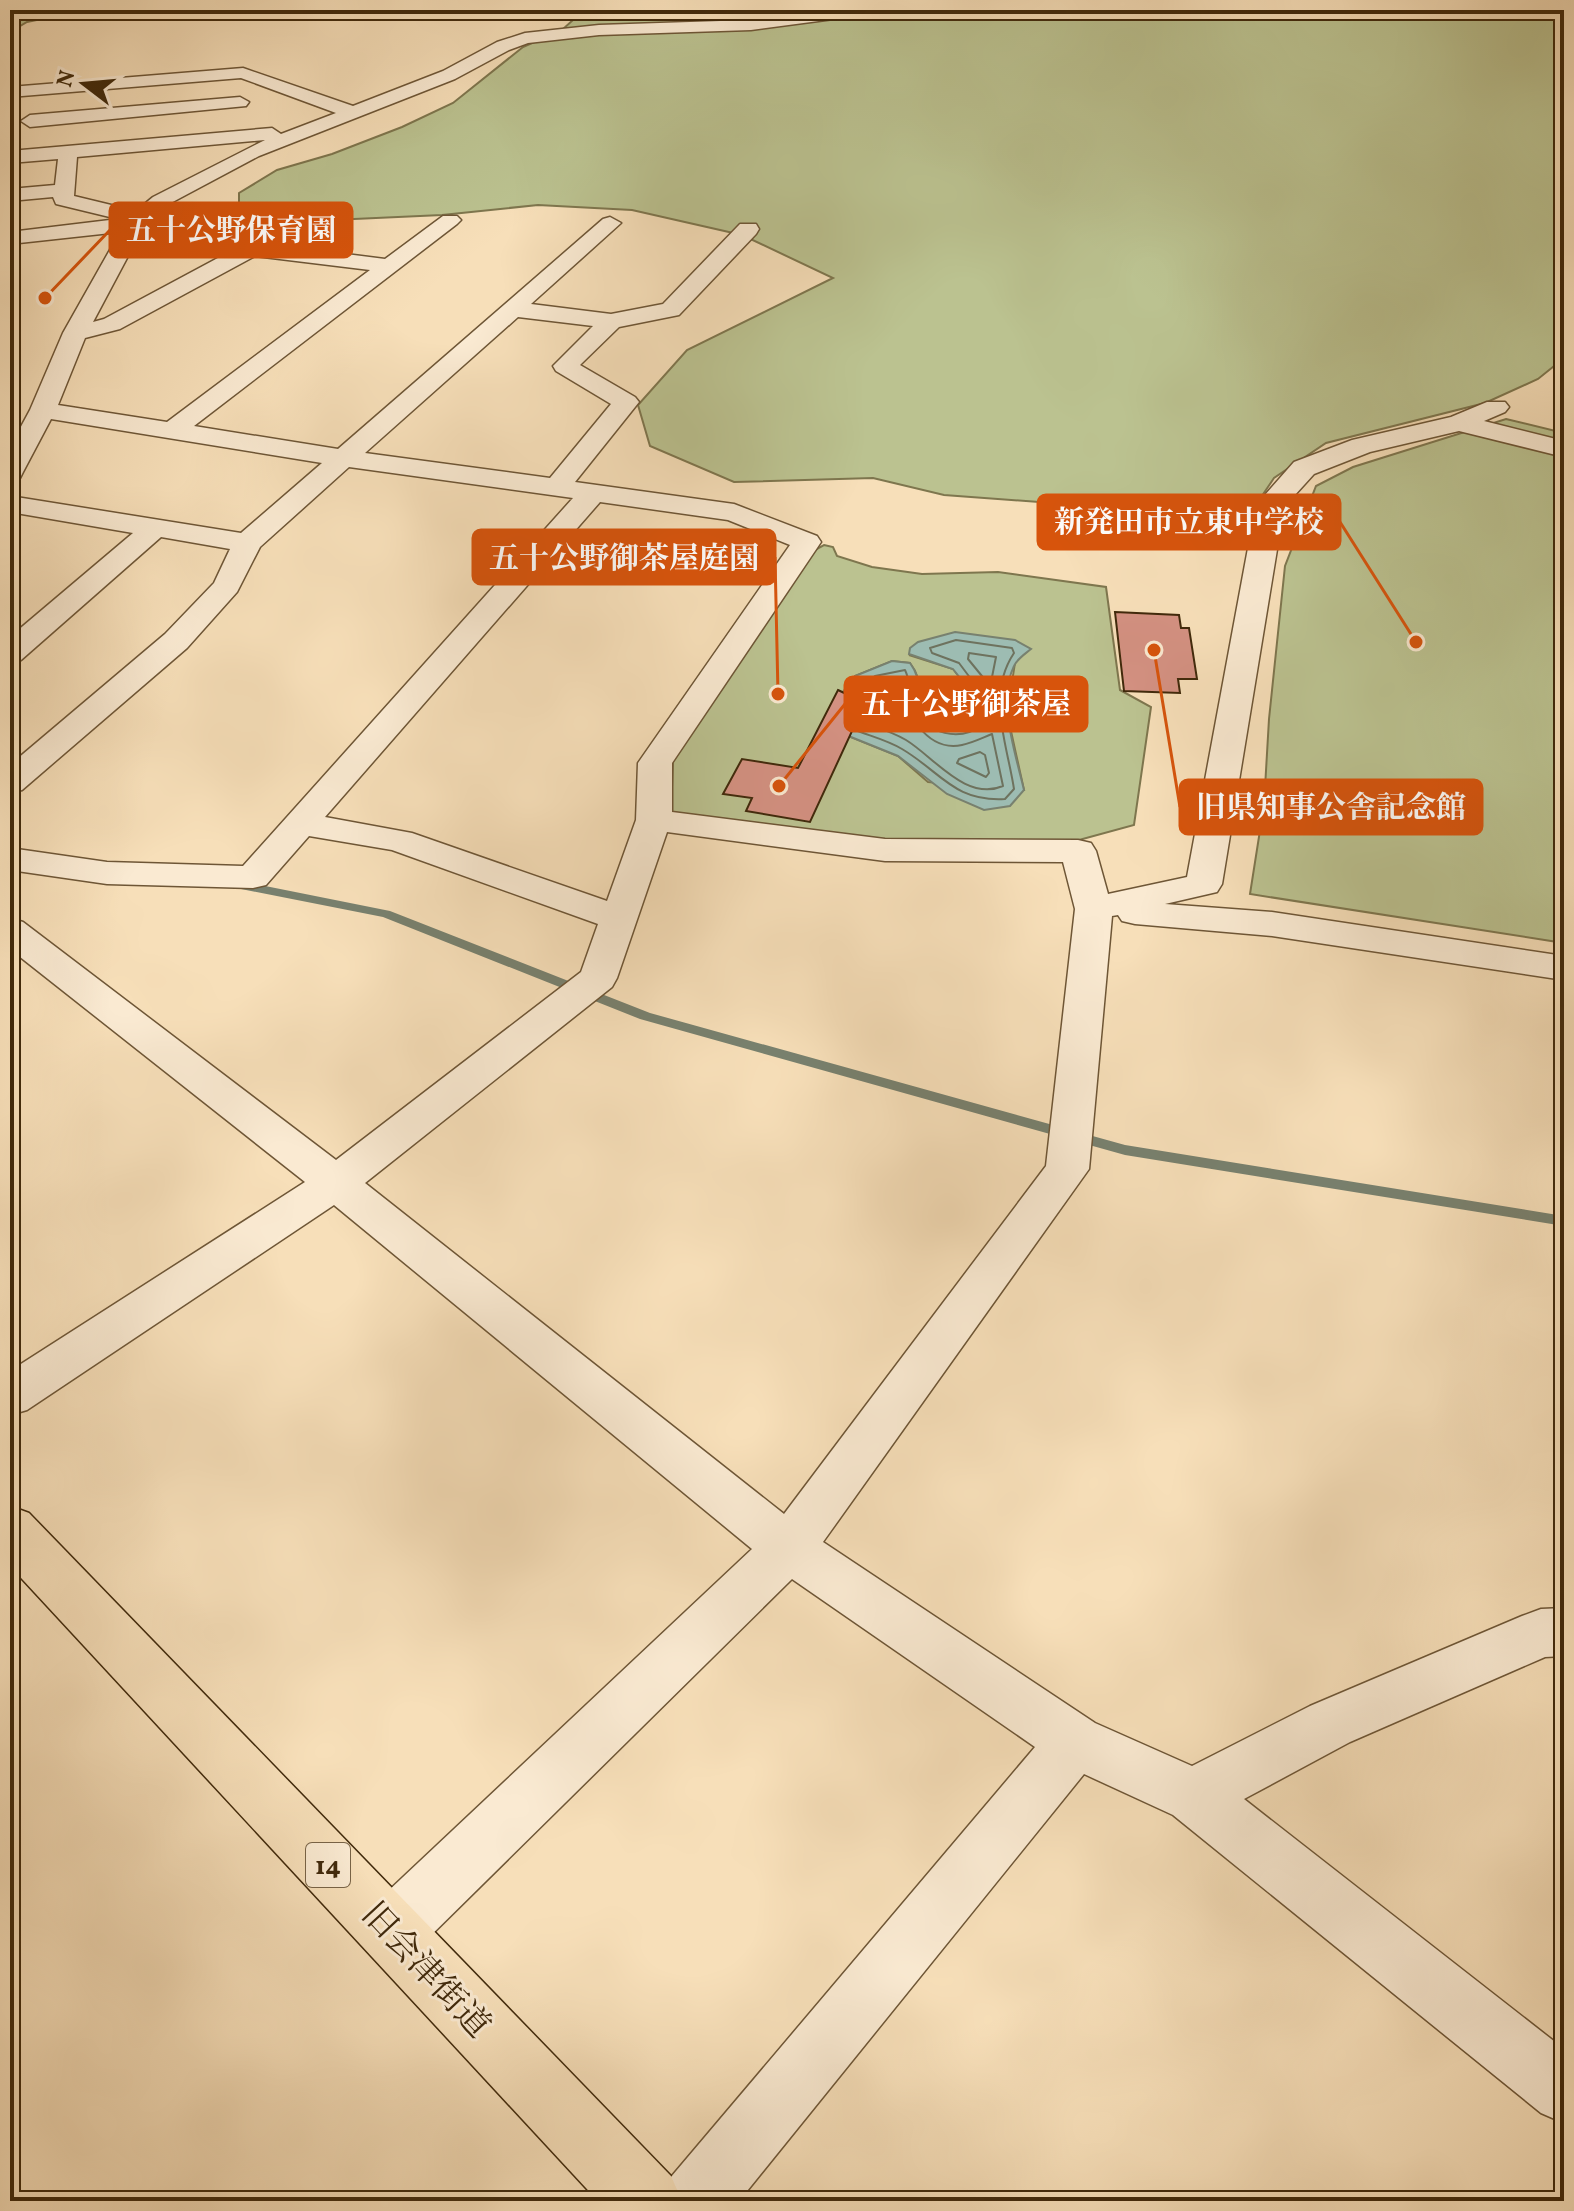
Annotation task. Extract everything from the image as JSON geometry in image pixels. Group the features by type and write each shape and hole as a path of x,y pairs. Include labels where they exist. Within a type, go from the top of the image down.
{"main road":[{"name":"旧会津街道","path":"10,1529 646,2201"}],"street":[{"path":"10,472 43,410 75,333 137,221 160,201 252,152 449,75 514,42 572,24 751,25 864,10"},
{"path":"31,155 30,121 19,92 243,73 352,112"},
{"path":"139,82 145,145"},
{"path":"30,121 308,96"},
{"path":"10,157 305,131"},
{"path":"68,152 63,200 137,221"},
{"path":"10,195 62,190"},
{"path":"172,431 450,220"},
{"path":"10,238 137,221"},
{"path":"10,783 176,641 227,586 247,543 610,223"},
{"path":"513,309 611,321 671,310 748,229"},
{"path":"75,333 112,324 252,249 388,266"},
{"path":"556,488 626,402 565,366 611,321"},
{"path":"1094,909 1204,884 1270,505 1304,468 1361,446 1459,423 1496,407"},
{"path":"10,1396 336,1183 598,978 654,820 655,763 807,542 734,512 343,458 43,410"},
{"path":"1459,423 1564,449"},
{"path":"10,859 107,873 253,877 592,494"},
{"path":"10,504 247,543"},
{"path":"10,653 155,528"},
{"path":"391,1931 789,1548 1067,1169 1094,909 1078,851 885,850 654,820"},
{"path":"301,824 399,841 619,918"},
{"path":"1094,909 1272,924 1564,968"},
{"path":"10,930 336,1183 789,1548 1075,1742 1194,1795 1564,2090"},
{"path":"1194,1795 1344,1718 1541,1633 1564,1632"},
{"path":"695,2201 1075,1742"}],"green space":[{"path":"10,10 85,10 27,22 10,32"},
{"path":"584,10 1564,10 1564,358 1538,379 1485,403 1326,443 1274,478 1247,518 1204,523 1079,505 944,495 873,478 734,482 650,446 638,405 687,350 833,278 742,235 632,210 538,205 442,215 310,221 239,214 239,193 277,170 332,154 453,103 523,47 562,30"},
{"path":"1506,419 1564,433 1564,943 1250,894 1264,805 1269,719 1285,566 1316,486 1353,467"},
{"path":"824,545 833,547 837,556 872,567 922,574 998,572 1106,587 1120,690 1151,707 1134,825 1068,843 882,841 671,812 673,761 813,551","holes":["909,655 1015,663 1007,713 1024,790 928,782 898,756 846,735 855,676 892,661 910,663 916,673 925,708 942,723 959,729 977,720 982,706 953,669"]}],"water":[{"path":"955,632 1015,640 1031,649 1015,663 1009,680 1010,728 1024,790 1010,806 984,810 947,794 898,756 846,735 839,697 855,676 892,661 910,663 916,673 925,709 931,716 960,728 976,720 982,706 953,669 909,654 910,648 918,642"}],"building":[{"path":"1115,612 1179,615 1181,628 1189,628 1197,679 1178,679 1180,693 1124,691"},
{"path":"838,690 865,703 810,822 746,811 752,798 723,794 742,759 798,768"}],"waterway":[{"path":"235,884 386,914 645,1016 1125,1150 1564,1221"}],"place":[{"name":"五十公野保育園","path":"45,298"},
{"name":"新発田市立東中学校","path":"1416,642"},
{"name":"旧県知事公舎記念館","path":"1154,650"},
{"name":"五十公野御茶屋庭園","path":"778,694"},
{"name":"五十公野御茶屋","path":"779,786"}]}
